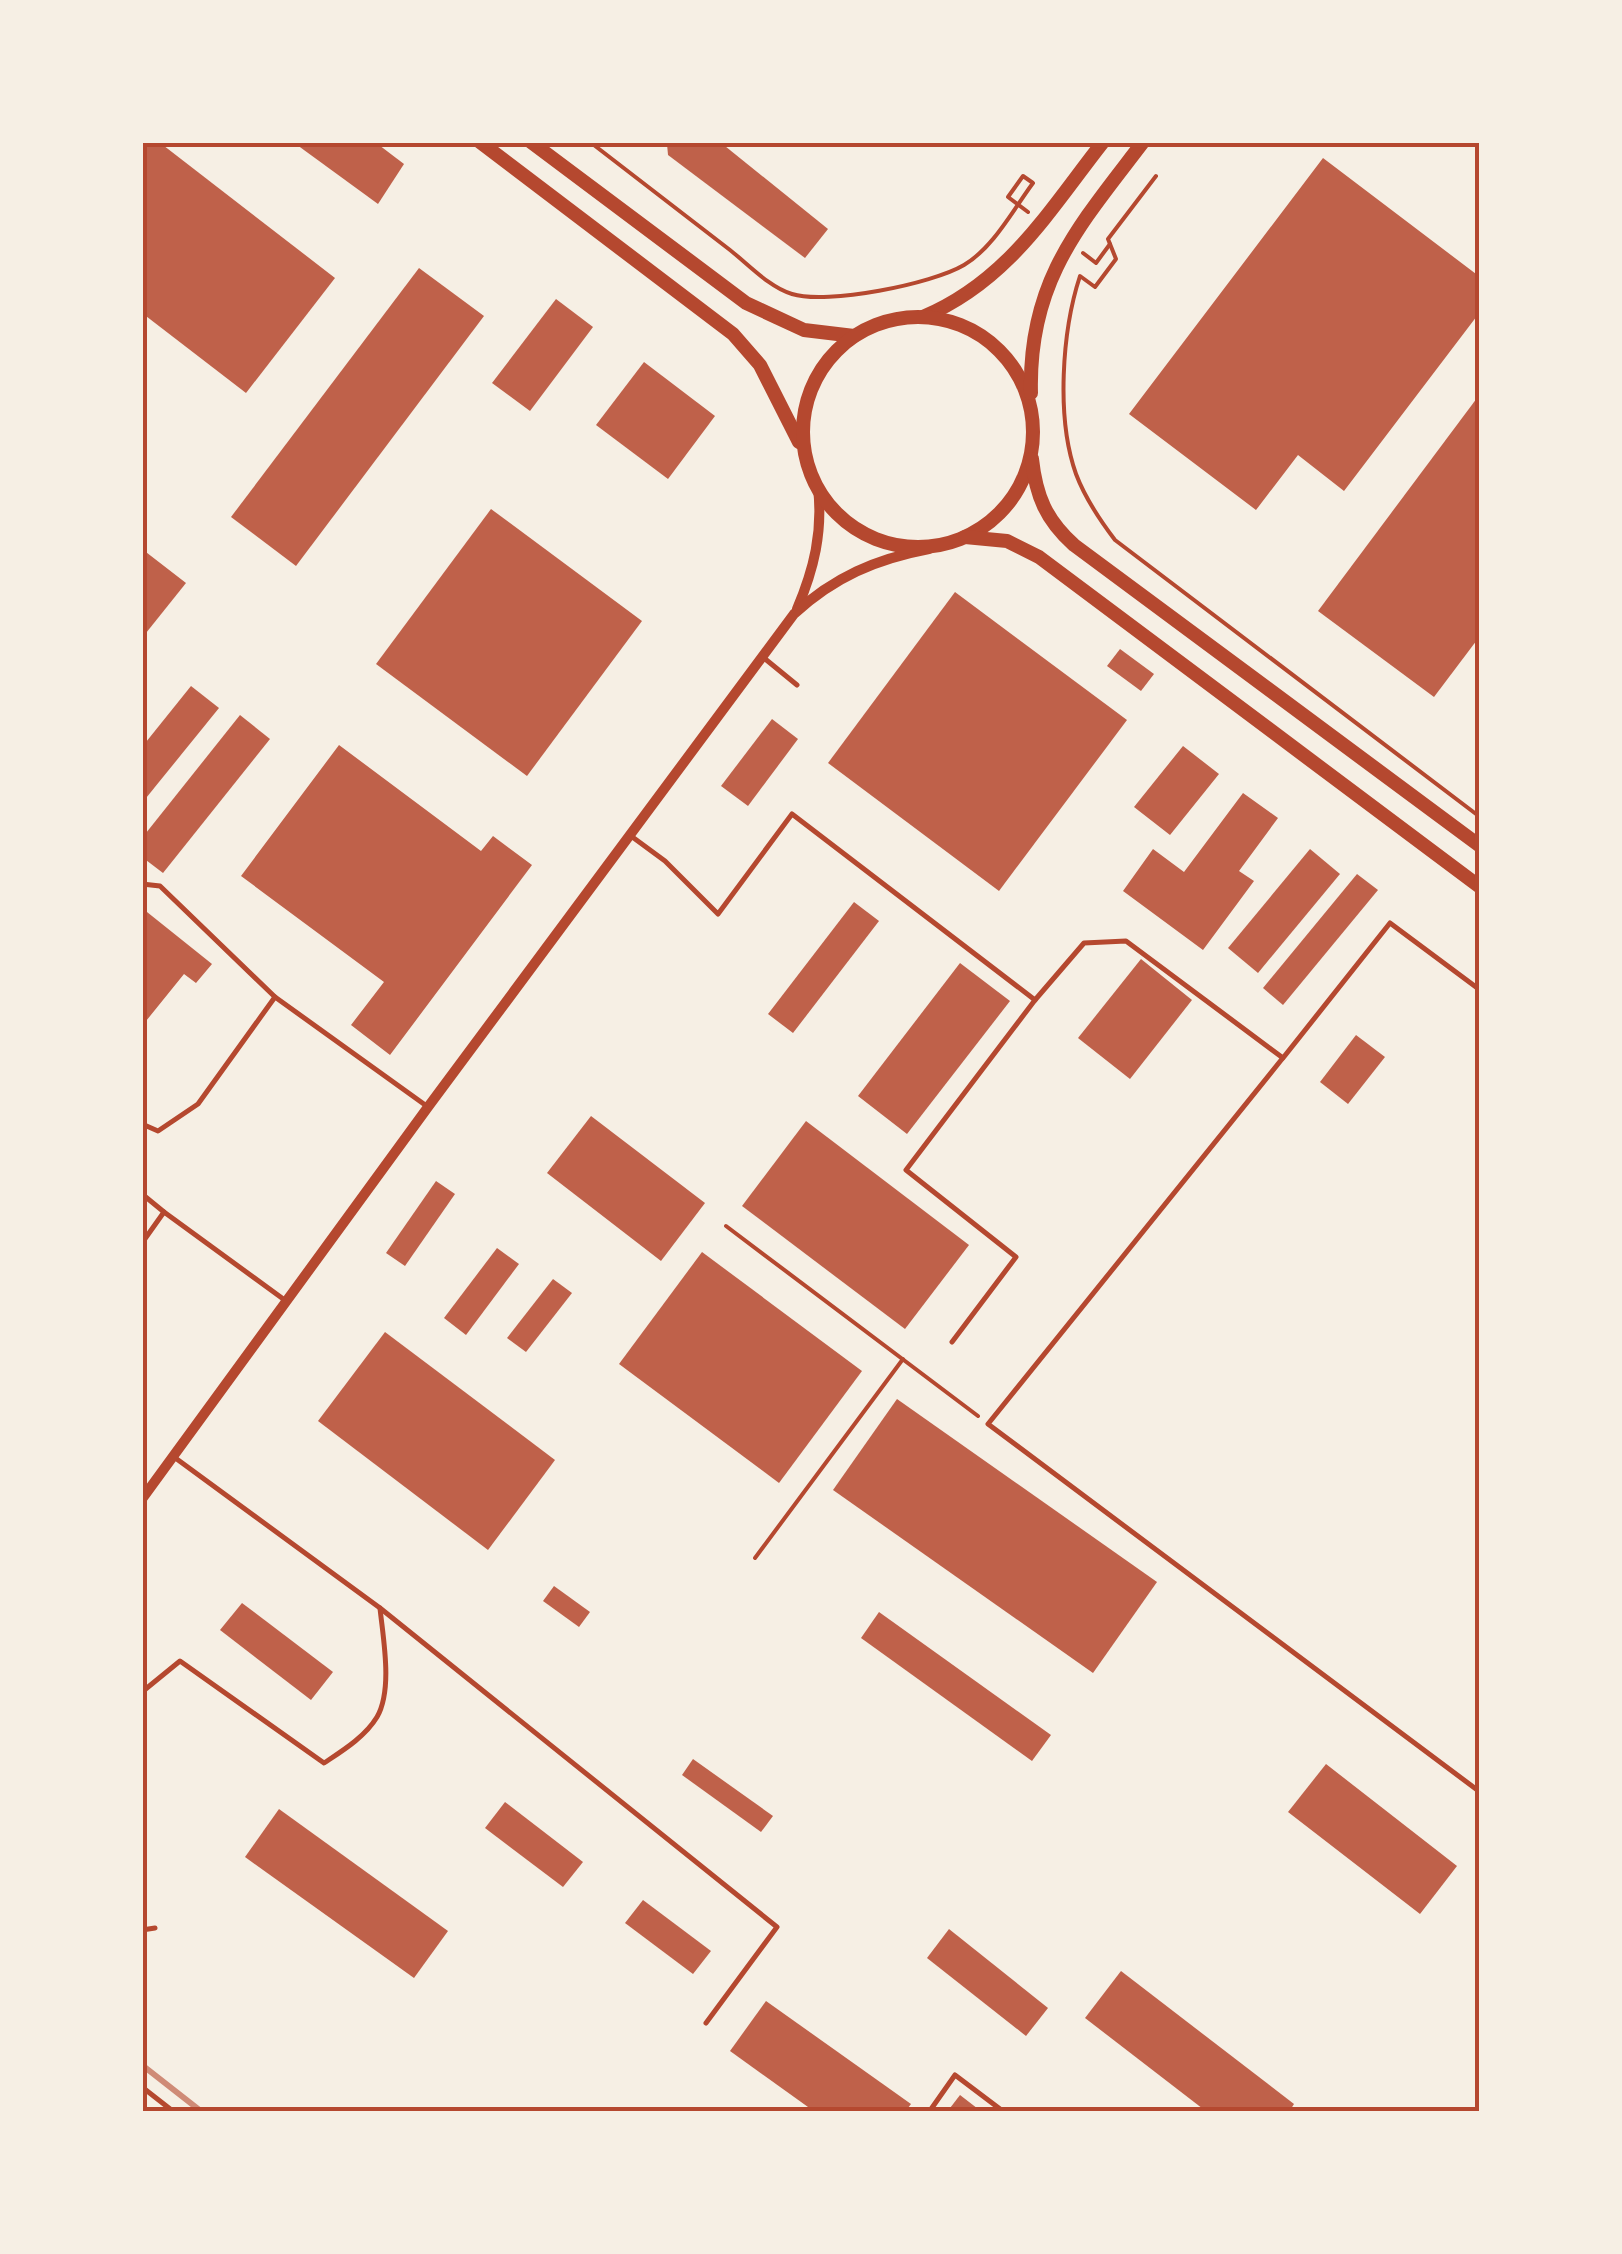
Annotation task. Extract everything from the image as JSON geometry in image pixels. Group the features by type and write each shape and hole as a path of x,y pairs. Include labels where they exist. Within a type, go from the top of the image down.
{"main road":[{"path":"480,142 733,334 760,365 818,488 863,529 895,544 929,549 966,537 1008,501 1032,454"},
{"path":"530,142 746,303 804,330 854,336"},
{"path":"923,317 974,291 1018,250 1103,142"},
{"path":"1144,142 1070,240 1049,280 1032,340 1032,454 1040,502 1056,529 1074,545 1477,840"},
{"path":"801,447 802,419 813,383 825,365 854,336 890,320 923,317 952,324 984,340 1012,366 1031,404"},
{"path":"966,537 1007,541 1039,557 1480,888"}],"street":[{"path":"794,614 814,567 818,488"},
{"path":"142,1499 794,614 832,582 859,568 889,556 929,549"}],"lane":[{"path":"762,657 797,685"},
{"path":"631,836 665,861 718,914 792,814 1035,1000"},
{"path":"142,884 160,886 275,997 428,1106"},
{"path":"1480,990 1390,923 988,1424 1480,1792"},
{"path":"952,1342 1016,1257 906,1170 1035,1000 1084,943 1126,941 1283,1058"},
{"path":"142,1124 158,1131 198,1104 275,997"},
{"path":"142,1194 286,1301"},
{"path":"142,1243 164,1212"},
{"path":"174,1457 380,1608 777,1927 706,2023"},
{"path":"142,1692 180,1661 324,1763 351,1745 378,1716 386,1674 380,1608"},
{"path":"142,1930 155,1928"},
{"path":"928,2112 955,2075 1004,2112"},
{"path":"142,2088 174,2112"}],"path":[{"path":"590,142 756,271 789,294 809,298 872,292 934,278 965,265 989,243 1033,183 1023,176 1008,197"},
{"path":"1156,176 1108,240 1116,259 1095,287 1080,276 1069,312 1064,362 1067,424 1075,472 1096,514 1115,540 1480,817"},
{"path":"1096,262 1110,244"},
{"path":"726,1226 988,1424"},
{"path":"754,1558 903,1359"}],"building":[{"path":"142,142 159,142 335,278 246,393 142,313"},
{"path":"293,142 375,142 404,164 378,204"},
{"path":"720,142 828,229 805,258 668,155 667,144"},
{"path":"1323,158 1480,277 1480,312 1344,491 1298,455 1256,510 1129,414"},
{"path":"419,268 484,316 296,566 231,517"},
{"path":"556,299 593,327 530,411 492,383"},
{"path":"644,362 715,416 668,479 596,425"},
{"path":"1480,394 1480,636 1434,697 1318,611"},
{"path":"491,509 642,621 527,776 376,664"},
{"path":"142,549 186,583 142,638"},
{"path":"955,592 1127,720 999,891 828,763"},
{"path":"1120,649 1154,674 1141,691 1107,666"},
{"path":"191,686 219,708 142,803 142,747"},
{"path":"240,715 270,739 163,873 142,857 142,838"},
{"path":"772,719 798,739 748,806 721,786"},
{"path":"339,745 481,851 493,836 532,865 390,1055 351,1025 384,982 241,876"},
{"path":"1183,746 1219,774 1170,835 1134,807"},
{"path":"1243,793 1278,818 1239,871 1254,881 1203,950 1123,891 1153,849 1184,872"},
{"path":"1310,849 1340,874 1258,973 1228,948"},
{"path":"1357,874 1378,890 1283,1005 1263,988"},
{"path":"854,902 879,921 793,1033 768,1014"},
{"path":"147,912 212,964 196,983 184,974 142,1026 142,918"},
{"path":"1141,959 1192,1000 1130,1079 1078,1038"},
{"path":"960,963 1010,1001 907,1134 858,1096"},
{"path":"1356,1035 1385,1057 1348,1104 1320,1082"},
{"path":"591,1116 705,1203 661,1261 547,1173"},
{"path":"806,1121 969,1245 905,1329 742,1206"},
{"path":"436,1181 455,1194 405,1266 386,1253"},
{"path":"497,1248 519,1264 466,1335 444,1318"},
{"path":"702,1252 862,1371 779,1483 619,1364"},
{"path":"553,1279 572,1293 526,1352 507,1338"},
{"path":"385,1332 555,1460 488,1550 318,1421"},
{"path":"897,1399 1157,1582 1093,1673 833,1490"},
{"path":"554,1586 590,1612 579,1627 543,1601"},
{"path":"242,1603 333,1672 311,1700 220,1630"},
{"path":"879,1612 1051,1735 1032,1761 861,1638"},
{"path":"693,1759 773,1816 761,1832 682,1775"},
{"path":"1326,1764 1457,1866 1420,1914 1288,1812"},
{"path":"505,1802 583,1862 563,1887 485,1828"},
{"path":"279,1809 448,1931 414,1978 245,1857"},
{"path":"643,1900 711,1951 693,1974 625,1923"},
{"path":"949,1929 1048,2008 1026,2036 927,1958"},
{"path":"1121,1971 1294,2104 1289,2112 1207,2112 1085,2018"},
{"path":"766,2001 911,2104 905,2112 815,2112 730,2051"},
{"path":"960,2095 982,2112 947,2112"}],"railway":[{"path":"142,2065 202,2112"}]}
